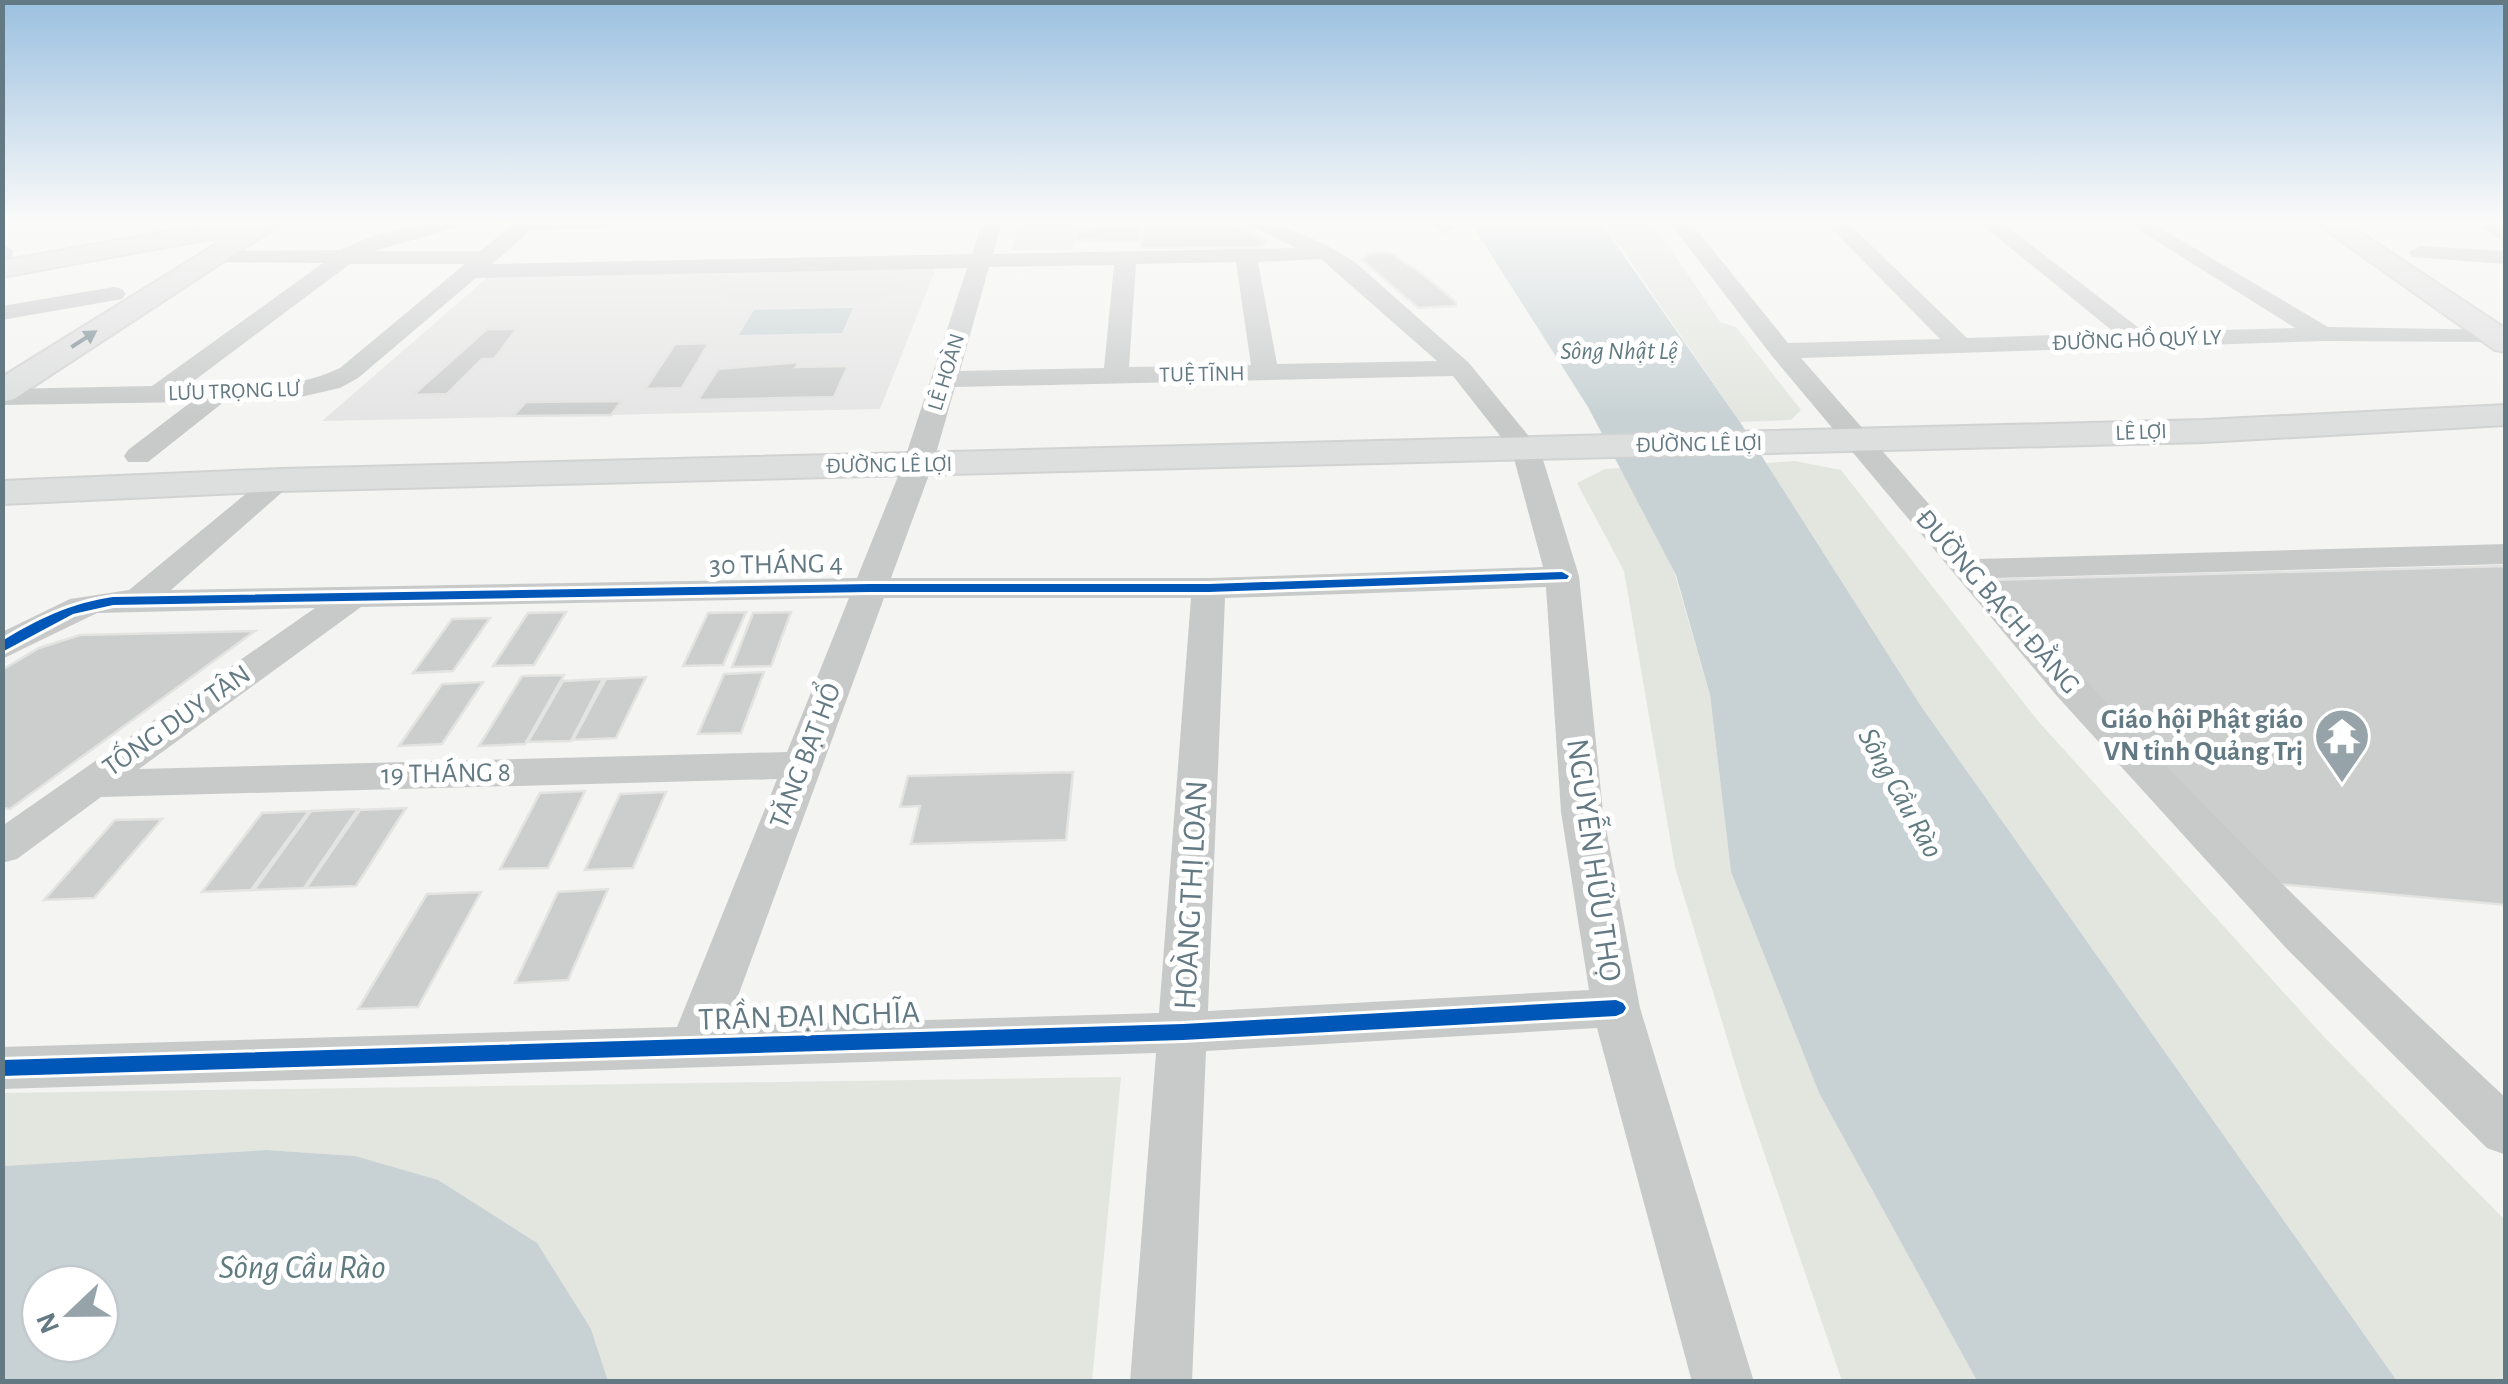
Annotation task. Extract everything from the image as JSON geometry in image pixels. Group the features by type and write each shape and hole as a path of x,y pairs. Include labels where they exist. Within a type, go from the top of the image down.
{"main road":[{"path":"2,360 125,288"},
{"path":"2,394 155,288"},
{"path":"2424,288 2500,339"},
{"path":"2473,288 2477,290"},
{"name":"LÊ LỢI","path":"1776,442 2204,431 2506,415"},
{"name":"ĐƯỜNG LÊ LỢI","path":"2,493 281,480 1776,442"}],"street":[{"path":"160,393 304,288"},
{"name":"LƯU TRỌNG LƯ","path":"2,394 287,392 331,382 349,372 451,288"},
{"name":"LÊ HOÀN","path":"918,464 972,288"},
{"path":"1116,376 1122,288"},
{"path":"1251,288 1266,372"},
{"path":"1367,288 1460,368 1526,450"},
{"name":"ĐƯỜNG BẠCH ĐẰNG","path":"1731,288 2069,687 2302,936 2506,1132"},
{"path":"1902,288 1961,346"},
{"path":"2072,288 2139,340"},
{"path":"2246,288 2323,334"},
{"path":"2,312 114,294"},
{"name":"ĐƯỜNG HỒ QUÝ LY","path":"1781,351 2323,334 2500,339"},
{"name":"TUỆ TĨNH","path":"944,379 1460,368"},
{"path":"138,456 219,393"},
{"name":"NGUYỄN HỮU THỌ","path":"1526,450 1562,576 1582,812 1616,1008 1723,1382"},
{"name":"TĂNG BẠT HỔ","path":"694,1047 918,464"},
{"path":"136,602 281,480"},
{"path":"1968,569 2506,554"},
{"name":"30 THÁNG 4","path":"2,648 60,612 84,604 870,588 1210,588 1562,576"},
{"name":"HOÀNG THỊ LOAN","path":"1162,1382 1210,588"},
{"name":"TỐNG DUY TÂN","path":"2,848 353,597"},
{"name":"19 THÁNG 8","path":"89,784 802,765"},
{"name":"TRẦN ĐẠI NGHĨA","path":"2,1068 1183,1032 1616,1008"}],"shaded area":[{"path":"476,288 928,288 880,409 322,421"},
{"path":"898,288 874,299 737,302 718,294 718,289"},
{"path":"1648,288 1697,288 1720,322 1736,327 1801,410 1791,420 1740,422"},
{"path":"1795,461 1841,470 2038,721 2325,1038 2505,1220 2505,1381 2397,1381 1921,706 1766,463"},
{"path":"1621,468 1674,571 1710,695 1731,872 1819,1093 1977,1381 1842,1381 1745,1097 1675,867 1624,571 1577,483 1605,469"},
{"path":"1121,1077 1092,1381 608,1381 591,1329 355,1156 267,1150 3,1166 2,1093"}],"water":[{"name":"Sông Nhật Lệ","path":"1512,288 1646,288 1740,422 1921,706 2397,1381 1977,1381 1819,1093 1731,872 1710,695 1676,575 1588,407"},
{"path":"853,308 842,333 739,335 754,310"},
{"name":"Sông Cầu Rào","path":"267,1150 355,1156 438,1180 537,1243 591,1329 608,1381 3,1381 3,1166"}],"building":[{"path":"1394,288 1439,288 1456,302 1456,306 1418,308"},
{"path":"487,329 517,329 494,359 482,359 447,394 413,395"},
{"path":"709,343 682,388 645,389 675,344"},
{"path":"799,362 796,367 848,366 834,397 698,400 718,369"},
{"path":"622,401 611,415 513,416 526,402"},
{"name":"Giáo hội Phật giáo VN tỉnh Quảng Trị","path":"2506,566 2506,905 2277,884 1984,580"},
{"path":"566,612 534,665 493,666 528,613"},
{"path":"746,612 723,665 683,666 708,613"},
{"path":"791,612 771,666 732,667 753,613"},
{"path":"490,618 453,671 413,673 452,619"},
{"path":"255,631 10,809 2,808 2,670 39,648 80,635"},
{"path":"764,672 741,733 698,734 724,674"},
{"path":"564,675 525,744 479,746 522,676"},
{"path":"646,677 616,738 573,740 606,679"},
{"path":"603,679 571,741 528,742 563,681"},
{"path":"483,682 442,744 399,746 442,684"},
{"path":"1073,772 1066,840 911,844 920,806 900,807 908,776"},
{"path":"585,791 548,868 500,869 540,793"},
{"path":"666,792 633,868 585,870 620,794"},
{"path":"406,808 356,886 306,888 360,810"},
{"path":"358,809 304,888 254,890 311,811"},
{"path":"309,811 251,890 202,892 262,813"},
{"path":"162,819 94,898 44,900 115,820"},
{"path":"608,889 568,980 515,983 558,892"},
{"path":"481,892 418,1007 358,1009 427,894"}],"cycle path":[{"path":"2,648 69,611 113,601 870,588 1209,588 1562,576"},
{"path":"2,1068 1183,1032 1616,1008"}],"place":[{"name":"Giáo hội Phật giáo VN tỉnh Quảng Trị","path":"2342,785"}]}
